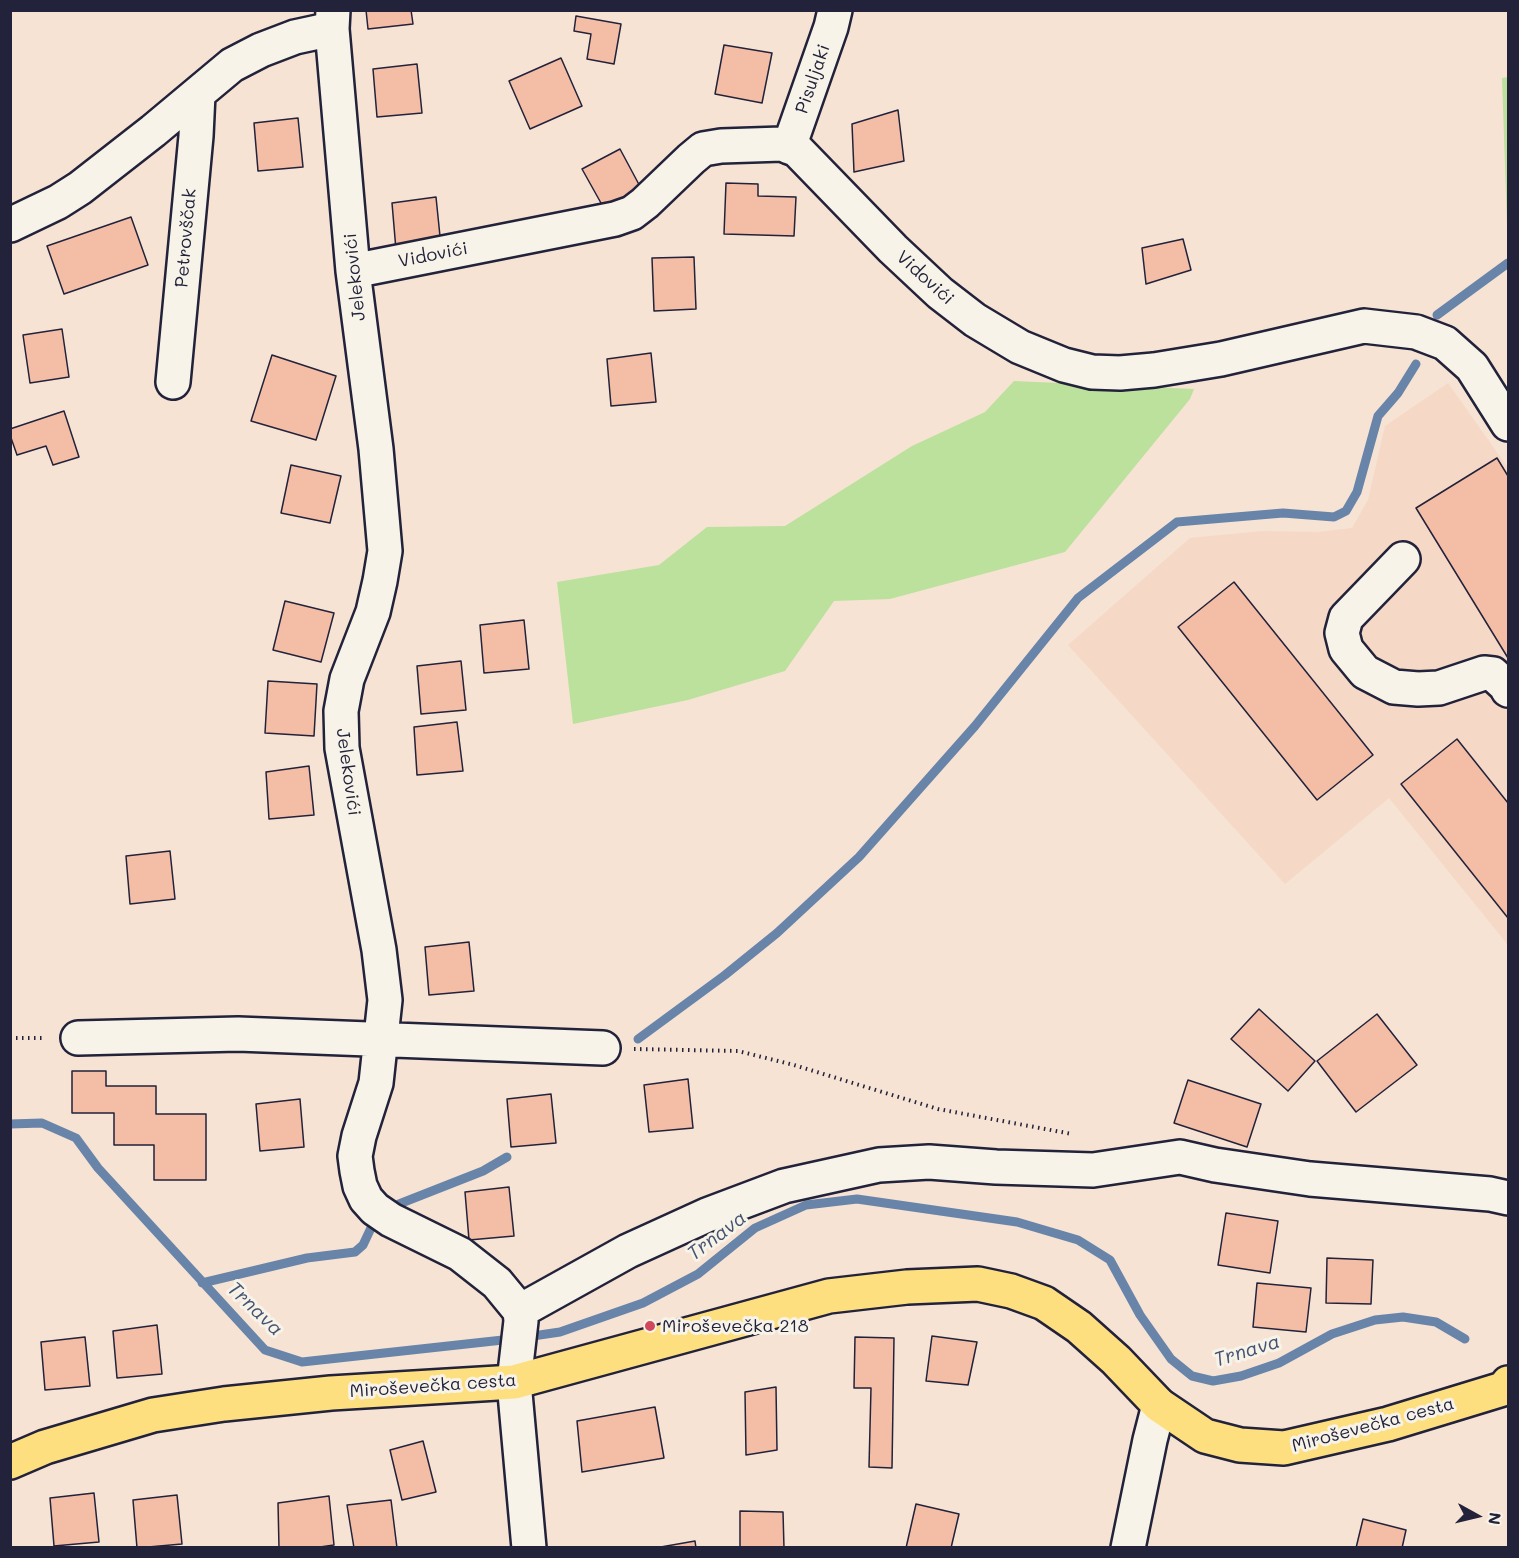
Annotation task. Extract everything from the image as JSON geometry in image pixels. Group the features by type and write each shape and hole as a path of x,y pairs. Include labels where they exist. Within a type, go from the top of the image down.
{"main road":[{"name":"Miroševečka cesta","path":"10,1462 45,1447 142,1418 224,1404 331,1393 518,1341 829,1296 907,1287 978,1284 1011,1291 1044,1303 1079,1327 1116,1360 1159,1405 1206,1436 1240,1445 1284,1448 1388,1424 1508,1386"}],"street":[{"name":"Pisuljaki","path":"789,147 835,10"},
{"path":"10,225 58,202 80,188 232,65 261,50 333,20"},
{"name":"Jelekovići","path":"333,20 353,271 376,449 385,551 373,612 347,679 341,711 342,747 380,950 385,1000 376,1083 359,1136 356,1155 357,1171 366,1199 383,1214 460,1254 497,1283 518,1341"},
{"name":"Petrovščak","path":"173,382 198,94"},
{"name":"Vidovići","path":"353,271 615,219 632,213 645,203 703,149 721,146 782,144 797,150 893,249 940,293 975,320 1020,347 1064,365 1092,372 1132,372 1221,358 1364,326 1416,332 1445,343 1472,367 1509,424"},
{"path":"1403,559 1346,618 1342,633 1346,649 1352,657 1365,672 1394,687 1439,688 1484,673 1493,674 1509,690"},
{"path":"78,1038 238,1034 603,1048"},
{"path":"529,1548 518,1341 628,1251 707,1215 784,1186 879,1165 929,1162 1093,1170 1180,1157 1215,1165 1310,1179 1490,1194 1509,1198"},
{"path":"1128,1548 1159,1405"}],"path":[{"path":"603,1048 738,1051 795,1065 938,1109 1081,1136"}],"shaded area":[{"path":"1448,383 1508,468 1508,945 1389,798 1285,884 1068,645 1190,538 1263,531 1318,532 1352,528 1368,500 1385,426"}],"green space":[{"path":"1508,77 1508,255 1502,78"},
{"path":"1014,381 1194,389 1190,399 1065,552 890,599 834,601 785,671 688,700 573,724 557,582 659,565 707,527 785,526 912,446 985,412"}],"building":[{"path":"366,10 411,10 413,24 368,29"},
{"path":"576,16 621,24 614,64 587,59 591,34 574,31"},
{"path":"724,45 772,53 762,103 715,94"},
{"path":"561,58 582,106 530,129 509,81"},
{"path":"417,64 422,113 377,117 373,69"},
{"path":"898,110 904,161 854,172 852,124"},
{"path":"298,118 303,167 258,171 254,123"},
{"path":"620,149 643,192 606,212 582,169"},
{"path":"726,183 758,184 758,196 796,197 794,236 724,234"},
{"path":"436,197 441,246 396,250 392,203"},
{"path":"131,217 148,265 64,294 47,246"},
{"path":"1183,239 1191,270 1146,284 1142,248"},
{"path":"694,257 696,309 654,311 652,258"},
{"path":"62,329 69,377 30,383 23,335"},
{"path":"651,353 656,402 611,406 607,359"},
{"path":"272,355 336,376 316,440 251,421"},
{"path":"64,411 79,457 53,465 46,446 17,455 10,429"},
{"path":"1497,458 1508,476 1508,658 1416,508"},
{"path":"291,465 341,476 330,523 281,513"},
{"path":"1234,582 1373,755 1317,800 1178,627"},
{"path":"285,601 334,613 321,662 273,650"},
{"path":"524,620 529,669 484,673 480,625"},
{"path":"461,661 466,710 421,714 417,666"},
{"path":"268,681 317,684 314,736 265,733"},
{"path":"457,722 463,771 417,775 414,727"},
{"path":"1457,739 1508,803 1508,918 1401,784"},
{"path":"309,766 314,815 269,819 266,772"},
{"path":"170,851 175,899 130,904 126,856"},
{"path":"469,942 474,991 429,995 425,947"},
{"path":"1259,1009 1315,1061 1288,1091 1231,1039"},
{"path":"1377,1014 1417,1065 1356,1112 1317,1061"},
{"path":"72,1071 106,1071 106,1086 156,1086 156,1114 206,1114 206,1180 154,1180 154,1145 114,1145 114,1113 72,1113"},
{"path":"688,1079 693,1128 649,1132 644,1085"},
{"path":"1188,1080 1261,1104 1247,1147 1174,1123"},
{"path":"551,1094 556,1143 511,1147 507,1099"},
{"path":"300,1099 304,1147 260,1151 256,1104"},
{"path":"509,1187 514,1236 469,1240 465,1192"},
{"path":"1226,1213 1278,1221 1270,1273 1218,1265"},
{"path":"1327,1258 1373,1260 1371,1304 1326,1303"},
{"path":"1257,1283 1311,1288 1306,1332 1253,1327"},
{"path":"157,1325 162,1374 117,1378 113,1331"},
{"path":"932,1336 977,1342 968,1385 926,1381"},
{"path":"85,1337 90,1386 45,1390 41,1342"},
{"path":"855,1337 894,1338 892,1468 869,1467 871,1388 854,1388"},
{"path":"776,1387 777,1450 746,1455 745,1392"},
{"path":"655,1407 664,1458 582,1472 577,1421"},
{"path":"423,1441 436,1492 402,1500 390,1450"},
{"path":"94,1493 99,1542 54,1546 50,1498"},
{"path":"177,1495 182,1544 137,1548 133,1500"},
{"path":"329,1496 334,1545 313,1548 279,1548 278,1503"},
{"path":"391,1500 397,1548 354,1548 347,1505"},
{"path":"916,1504 959,1514 951,1548 906,1548"},
{"path":"740,1511 783,1512 784,1548 740,1548"},
{"path":"1363,1519 1406,1530 1402,1548 1356,1548"},
{"path":"695,1541 696,1548 655,1548"}],"waterway":[{"path":"1437,315 1508,263"},
{"path":"638,1039 725,975 777,933 859,857 975,726 1078,598 1177,522 1283,513 1334,517 1346,511 1357,492 1378,416 1398,393 1416,364"},
{"name":"Trnava","path":"10,1124 42,1123 76,1138 98,1168 265,1350 302,1362 512,1339"},
{"path":"390,1211 399,1204 483,1171 507,1157"},
{"name":"Trnava","path":"526,1337 560,1332 643,1303 698,1274 755,1228 806,1205 857,1199 1017,1222 1078,1240 1110,1260 1140,1315 1171,1359 1192,1376 1213,1381 1241,1376 1279,1363 1332,1334 1375,1320 1403,1317 1436,1322 1465,1339"},
{"path":"202,1283 307,1258 355,1252 363,1245 371,1228 380,1221"}],"place":[{"name":"Miroševečka 218","path":"650,1326"}]}
